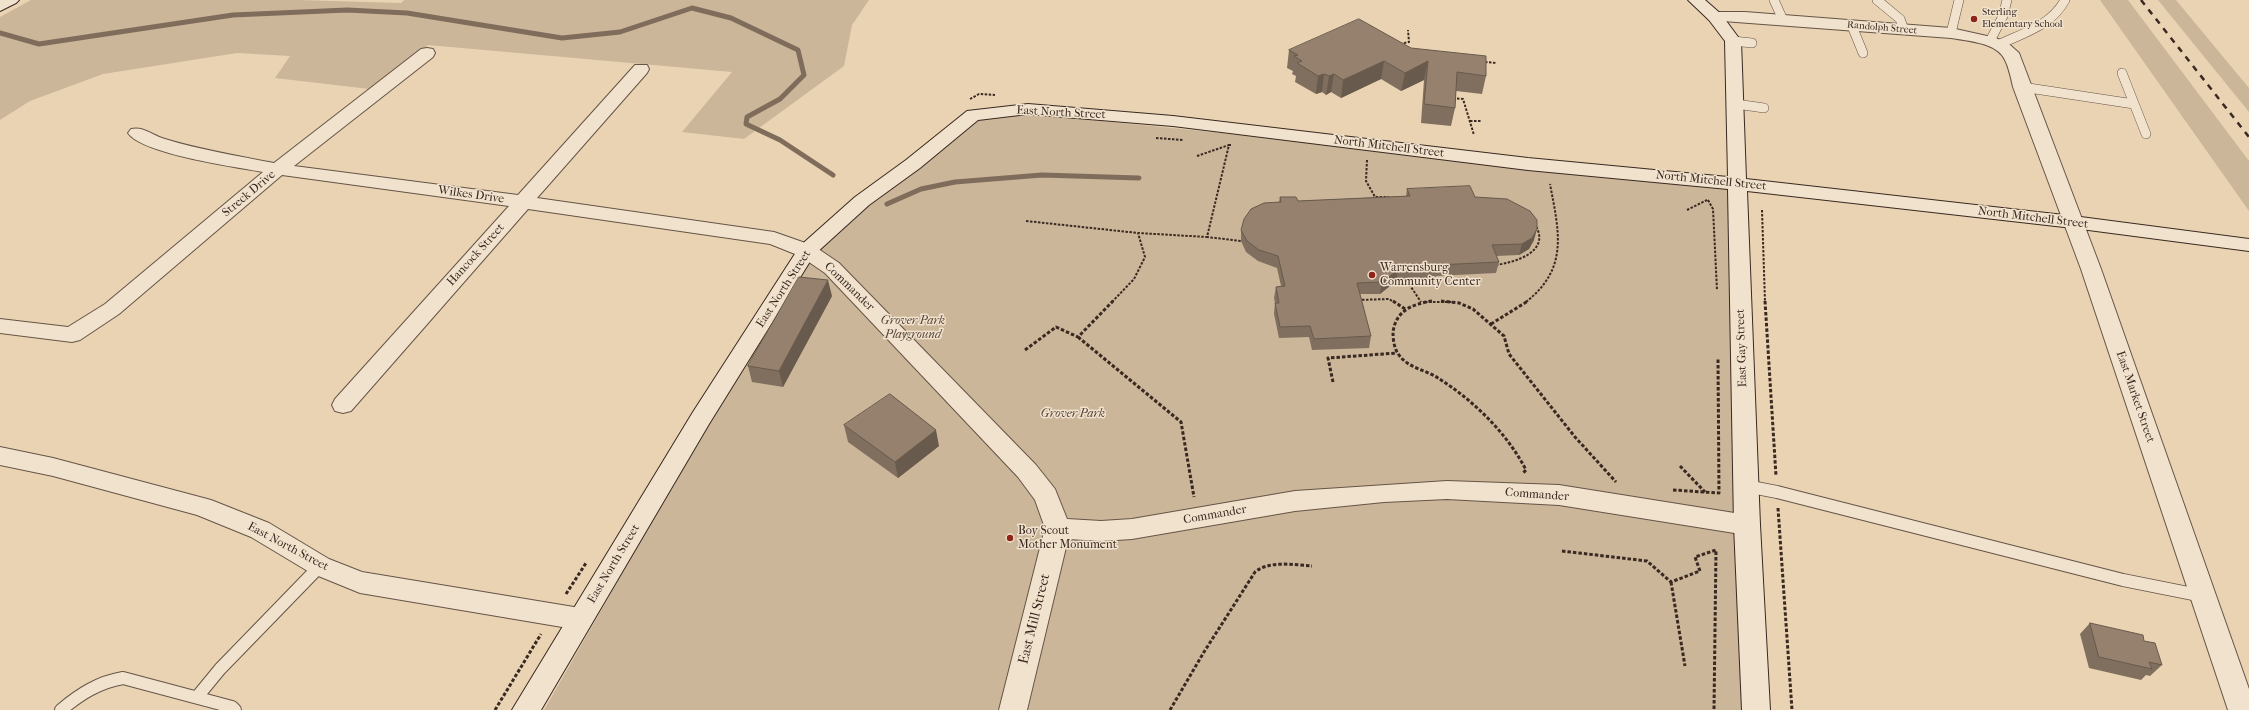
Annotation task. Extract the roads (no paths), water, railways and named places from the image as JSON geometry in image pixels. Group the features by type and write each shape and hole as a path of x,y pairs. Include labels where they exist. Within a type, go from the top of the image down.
{"street":[{"path":"0,6 10,0"},
{"name":"East Gay Street","path":"1696,0 1743,42 1736,104 1747,525 1756,710"},
{"name":"Randolph Street","path":"1715,17 1745,17 1951,33 1994,43 2013,57 2022,87"},
{"name":"Streck Drive","path":"0,326 72,335 112,308 278,169 426,53"},
{"name":"Hancock Street","path":"343,405 641,69"},
{"name":"East Market Street","path":"2022,87 2091,269 2242,710"},
{"name":"East North Street","path":"526,710 701,418 807,250 862,201 913,164 973,115 1028,109 1173,121"},
{"name":"North Mitchell Street","path":"1173,121 1528,164 1738,184 2073,222 2249,245"},
{"name":"Wilkes Drive","path":"137,133 154,142 193,153 278,169 774,238 807,250"},
{"name":"Commander","path":"807,250 832,268 1027,471 1046,496 1058,528 1101,531 1132,529 1295,501 1384,493 1446,490 1558,495 1747,525"},
{"name":"East North Street","path":"0,456 53,467 202,508 260,530 320,566 360,582 580,619"},
{"name":"East Mill Street","path":"1013,710 1058,528"}],"lane":[{"path":"1774,0 1783,20"},
{"path":"1877,0 1900,19 1904,30"},
{"path":"1951,33 1959,0"},
{"path":"1994,43 2003,16 2006,0"},
{"path":"1994,43 2052,18 2062,8 2065,0"},
{"path":"1852,26 1863,53"},
{"path":"2122,73 2146,134"},
{"path":"2022,87 2134,104"},
{"path":"1736,104 1764,108"},
{"path":"1746,486 1777,492 2123,580 2204,596"},
{"path":"196,697 220,669 320,566"},
{"path":"61,710 81,694 111,679 123,678 232,707 235,710"}],"waterway":[{"path":"0,33 39,44 233,15 347,10 407,13 562,38 620,32 692,8 731,18 798,50 804,75 780,99 747,117 746,124 780,140 833,175"},
{"path":"887,204 921,189 955,182 1042,175 1139,178"}],"railway":[{"path":"2141,0 2249,137"}],"place":[{"name":"Sterling Elementary School","path":"1974,19"},
{"name":"Warrensburg Community Center","path":"1372,275"},
{"name":"Boy Scout Mother Monument","path":"1010,538"}],"park label":[{"name":"Grover Park Playground","path":"913,328"},
{"name":"Grover Park","path":"1073,414"}]}
